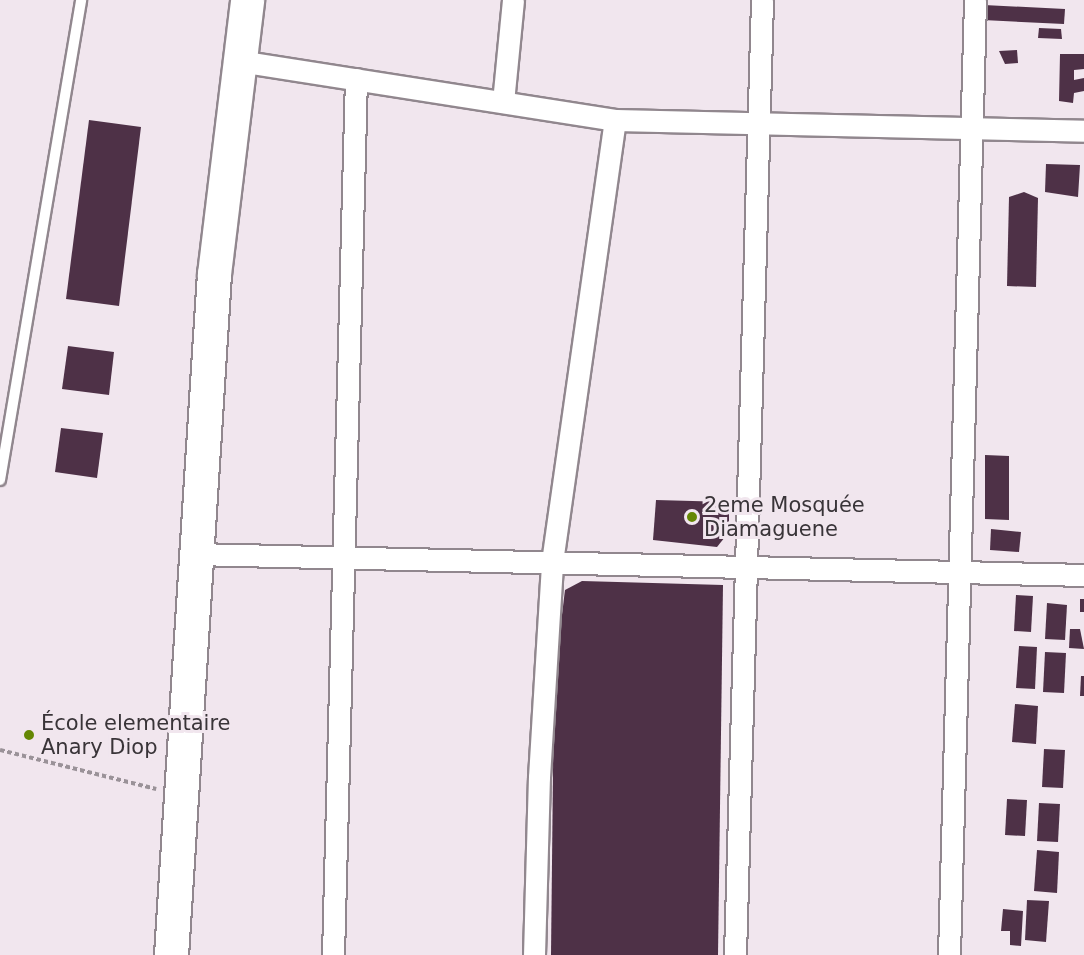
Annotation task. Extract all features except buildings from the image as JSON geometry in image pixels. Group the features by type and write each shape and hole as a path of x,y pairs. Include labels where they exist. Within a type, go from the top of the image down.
{"main road":[{"path":"171,955 213,274 247,0"}],"street":[{"path":"503,102 513,0"},
{"path":"735,955 762,0"},
{"path":"949,955 975,0"},
{"path":"239,61 615,120 1084,131"},
{"path":"333,955 356,79"},
{"path":"534,955 539,777 552,562 615,120"},
{"path":"194,554 1084,575"}],"lane":[{"path":"1,474 81,0"}],"path":[{"path":"0,750 180,795"}],"place":[{"name":"2eme Mosquée Diamaguene","path":"692,517"},
{"name":"École elementaire Anary Diop","path":"29,735"}]}
